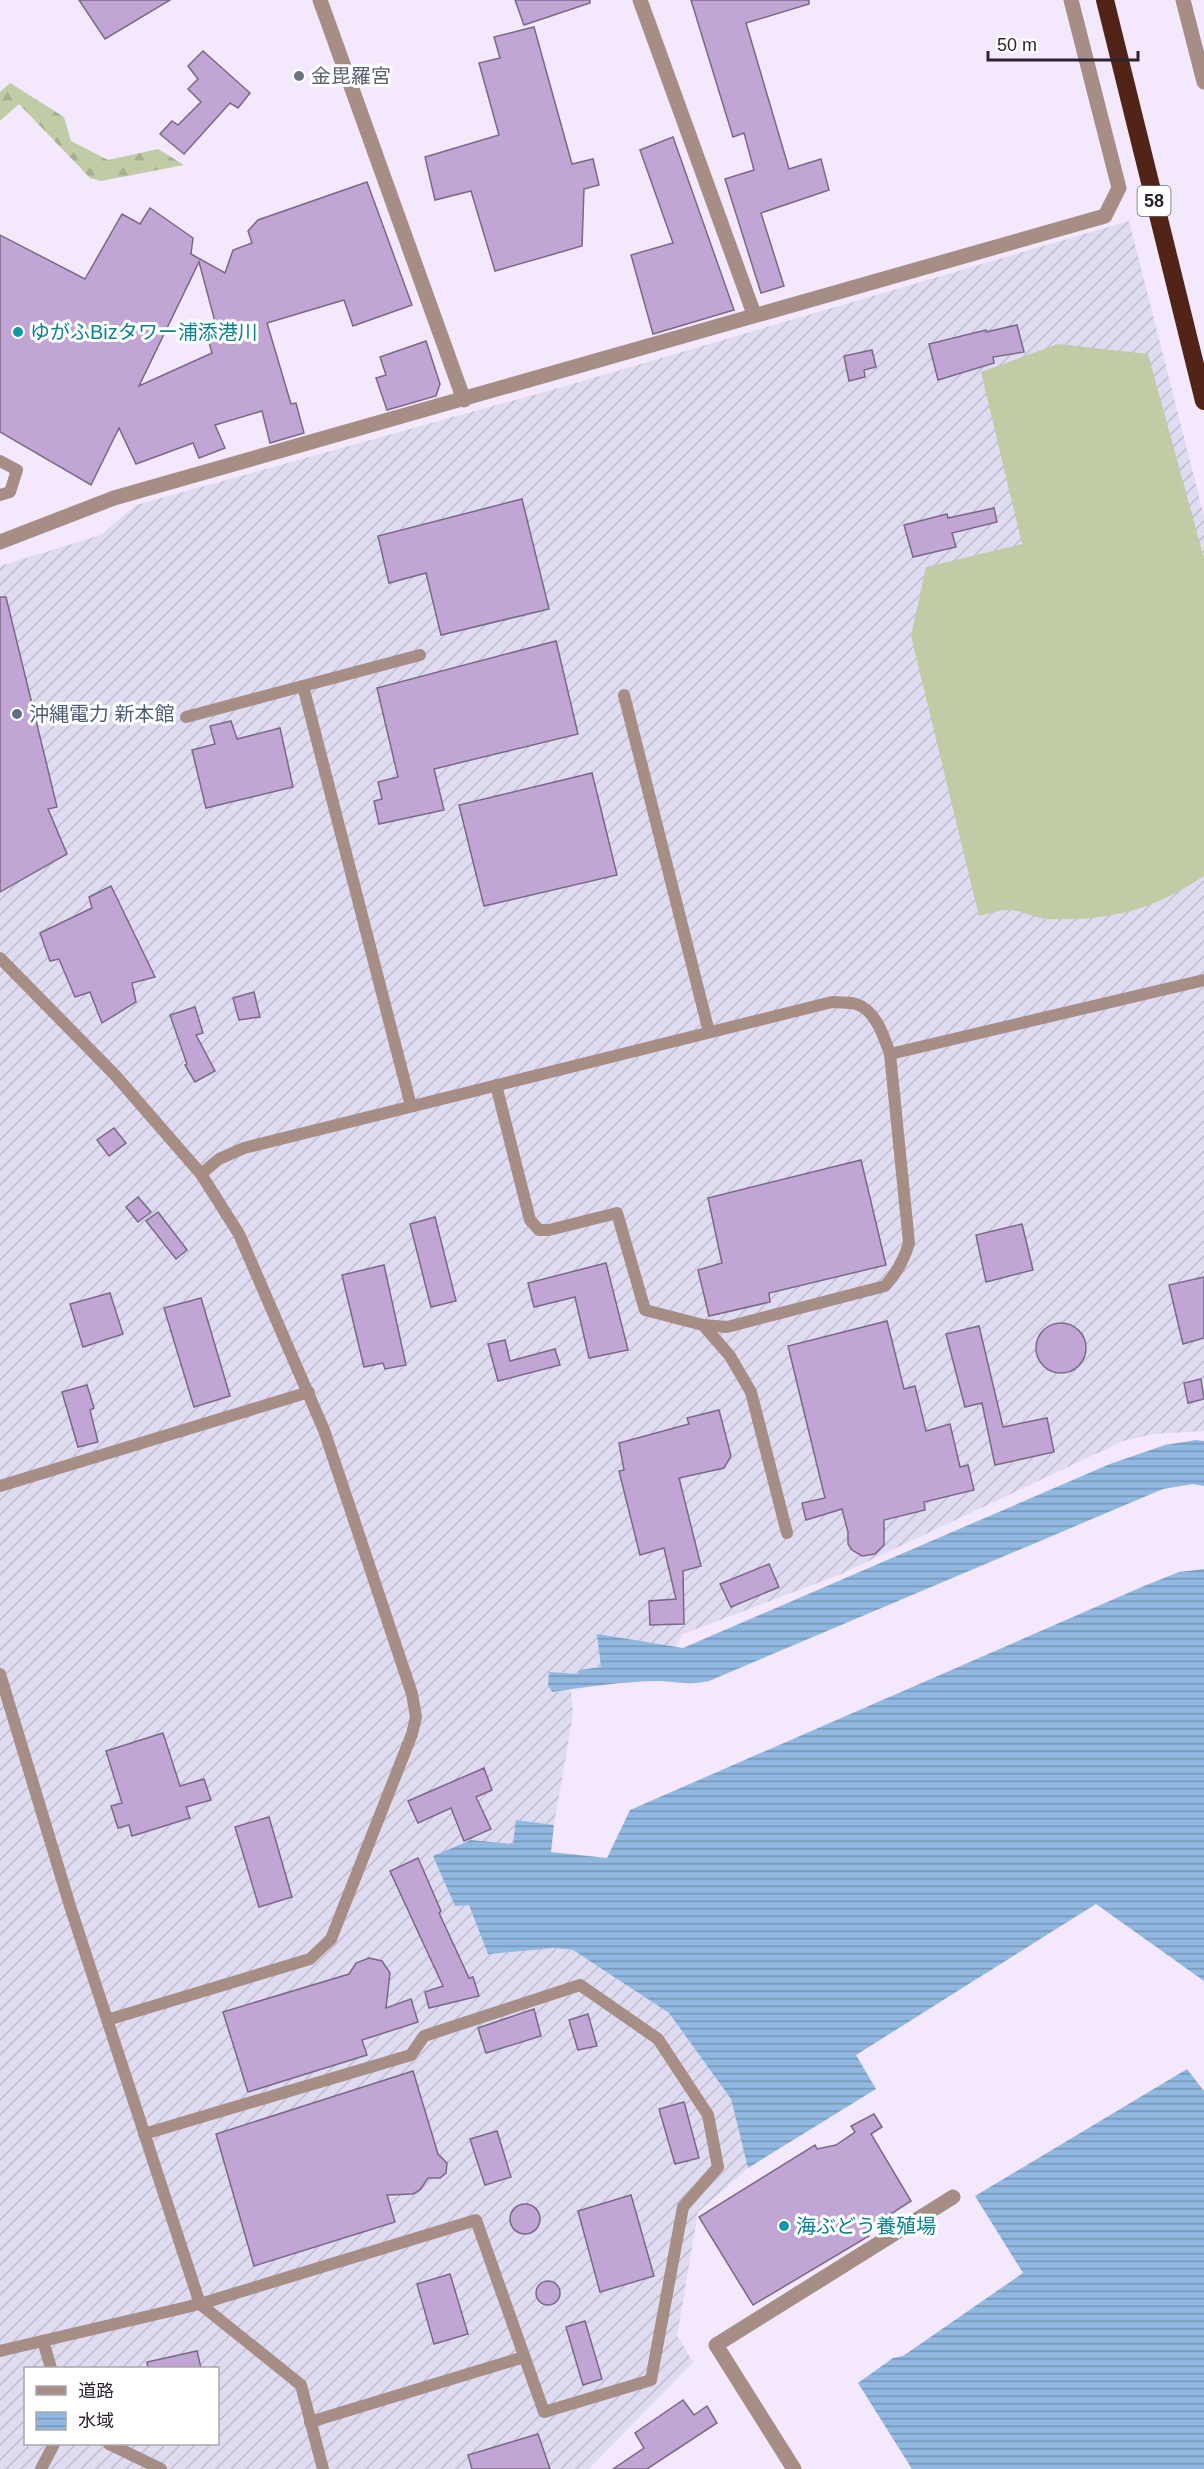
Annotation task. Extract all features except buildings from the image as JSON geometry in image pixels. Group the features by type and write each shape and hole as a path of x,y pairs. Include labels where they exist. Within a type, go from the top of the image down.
{"highway":[{"name":"58","path":"1105,0 1204,401"}],"street":[{"path":"320,0 464,400"},
{"path":"640,0 754,314"},
{"path":"0,542 114,498 464,400 754,314 1105,216 1119,188 1071,0"},
{"path":"1183,0 1204,82"},
{"path":"794,2469 716,2345 954,2197"}],"lane":[{"path":"0,461 16,470 10,492 0,495"},
{"path":"186,717 420,655"},
{"path":"303,687 411,1106"},
{"path":"624,695 709,1032"},
{"path":"0,958 115,1075 201,1174 239,1234 324,1430 412,1694 416,1717 412,1734 331,1939 310,1959 107,2020"},
{"path":"890,1054 1204,980"},
{"path":"201,1174 219,1159 244,1148 411,1106 709,1032 832,1002 858,1004 871,1015 882,1032 890,1054 909,1243 905,1257 895,1275 885,1286 727,1326 703,1325 645,1311 617,1213 549,1230 539,1230 530,1221 496,1085"},
{"path":"703,1325 730,1356 751,1392 787,1533"},
{"path":"0,1486 309,1392"},
{"path":"0,1674 70,1906 200,2304 301,2385 323,2469"},
{"path":"0,2351 200,2304 476,2220 544,2412 651,2380 683,2207 718,2167 708,2115 658,2039 580,1985 424,2036 411,2055 144,2134"},
{"path":"43,2341 51,2367"},
{"path":"310,2421 524,2357"},
{"path":"40,2469 53,2445"},
{"path":"111,2445 161,2469"}],"shaded area":[{"path":"1129,221 1204,516 1204,1431 1153,1434 1123,1441 841,1574 683,1634 676,1647 648,1644 601,1667 579,1670 578,1674 549,1673 552,1692 571,1690 573,1714 554,1825 517,1820 513,1844 469,1904 554,1948 573,1950 669,2013 731,2099 748,2168 698,2212 677,2336 693,2362 589,2469 0,2469 0,566 101,535 136,505 569,385"}],"green space":[{"path":"10,83 64,117 71,141 108,160 158,149 184,165 101,181 90,178 19,104 0,121 0,92"},
{"path":"1058,344 1148,354 1204,558 1204,876 1148,906 1110,916 1046,919 1006,910 979,916 911,636 926,567 1022,544 981,372"}],"water":[{"path":"1196,1440 1204,1441 1204,1486 1193,1484 1163,1489 709,1681 694,1683 628,1682 552,1692 548,1685 549,1672 578,1674 579,1670 601,1667 597,1634 683,1648 1110,1464 1165,1445"},
{"path":"1204,1569 1204,1981 1096,1904 856,2055 876,2089 748,2168 731,2099 669,2013 573,1950 554,1948 488,1954 469,1905 455,1906 433,1856 471,1840 513,1844 516,1820 554,1825 551,1852 607,1858 630,1810 1144,1586 1179,1572"},
{"path":"1187,2069 1204,2091 1204,2469 912,2469 858,2383 893,2358 903,2356 1023,2273 975,2196"}],"place":[{"name":"金毘羅宮","path":"299,76"},
{"name":"ゆがふBizタワー浦添港川","path":"18,332"},
{"name":"沖縄電力 新本館","path":"17,714"},
{"name":"海ぶどう養殖場","path":"784,2226"}]}
